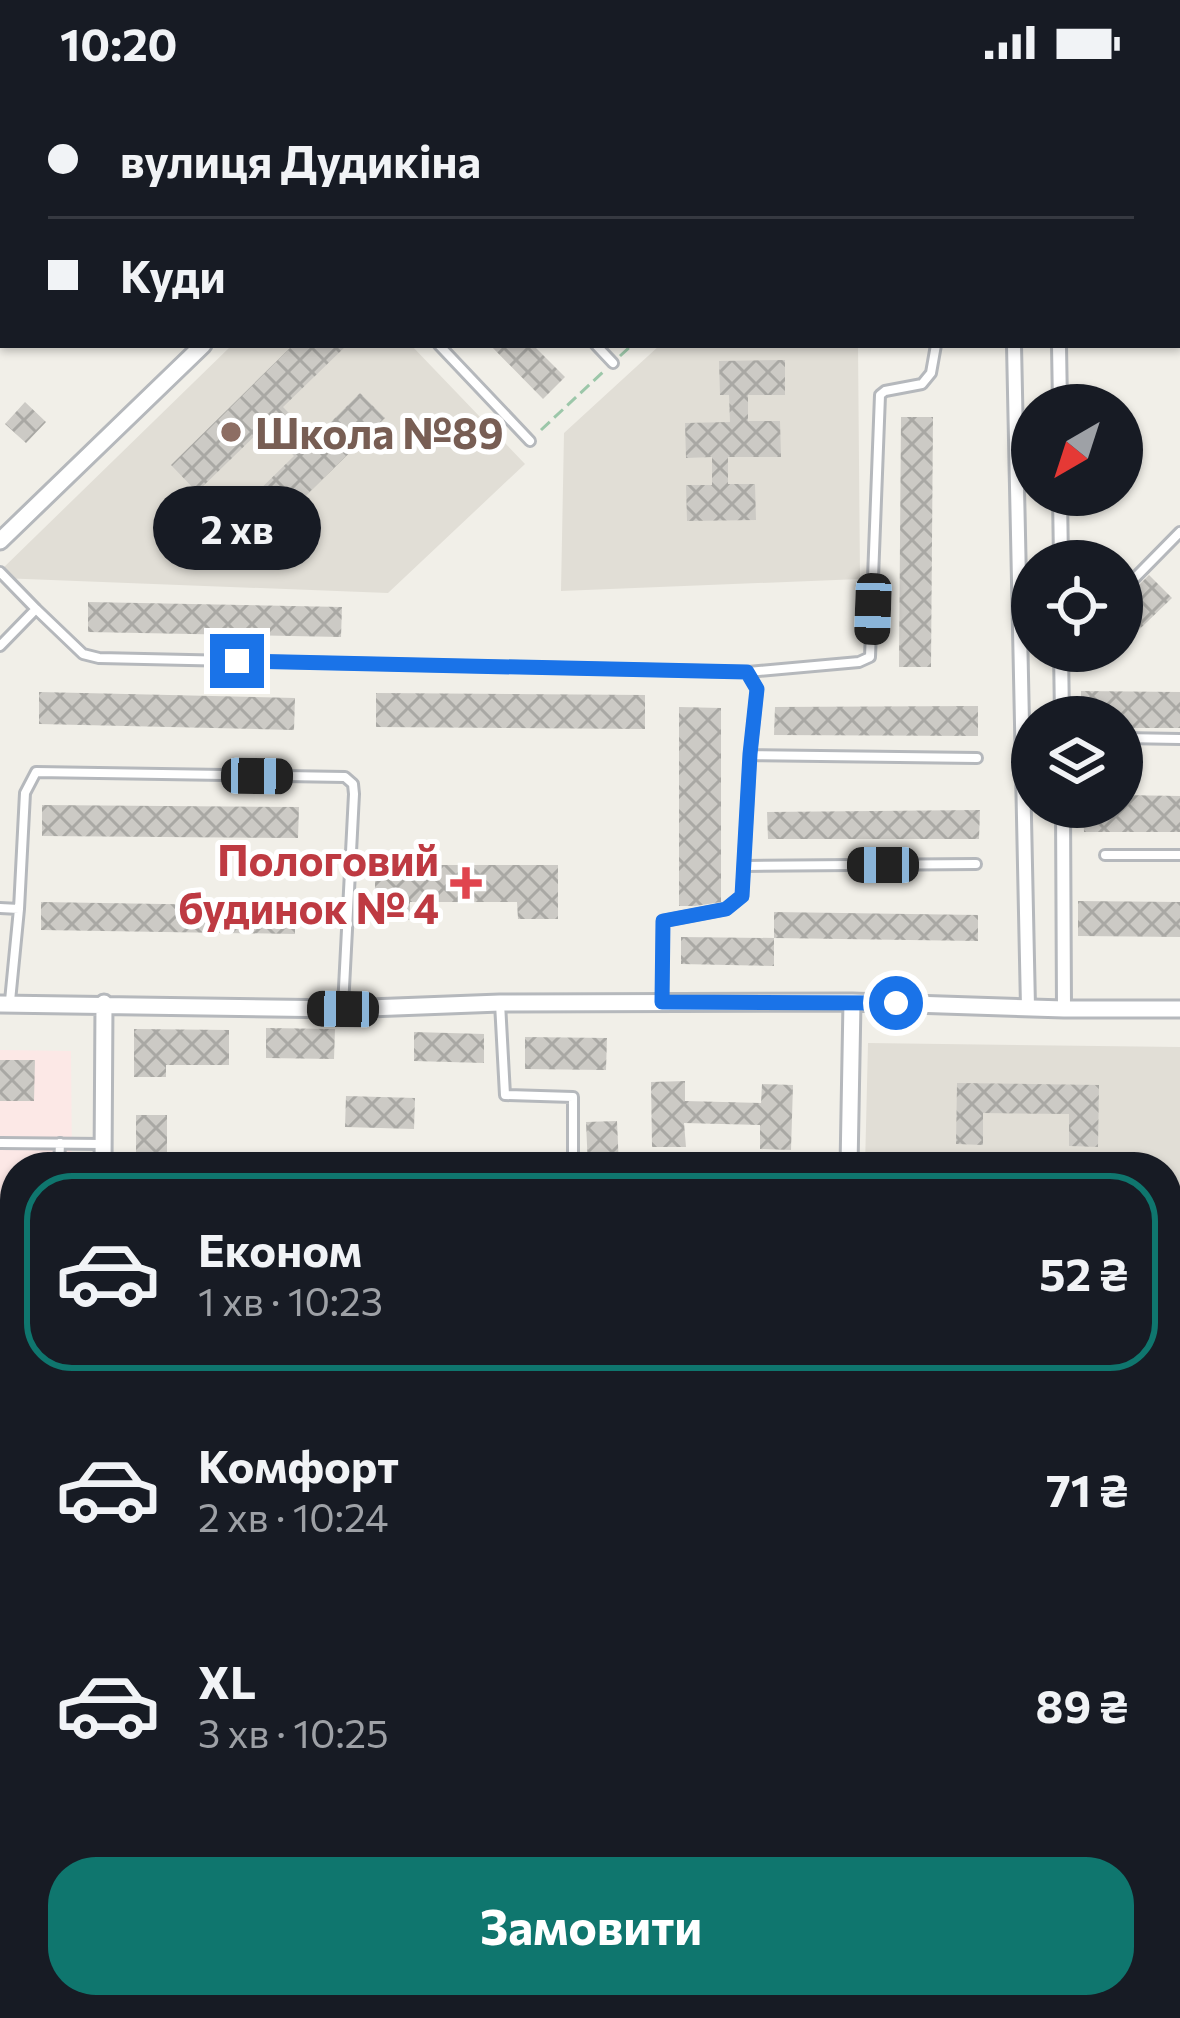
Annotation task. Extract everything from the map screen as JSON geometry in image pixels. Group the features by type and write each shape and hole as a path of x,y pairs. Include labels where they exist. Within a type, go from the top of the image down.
{"street":[{"path":"0,541 199,348"},
{"path":"1014,348 1028,1007"},
{"path":"1059,348 1060,384"},
{"path":"1063,828 1064,1009"},
{"path":"849,1152 852,1002"},
{"path":"5,1004 343,1009 500,1003 852,1002 1180,1009"},
{"path":"104,1003 104,1152"}],"lane":[{"path":"442,348 530,440"},
{"path":"599,348 613,363"},
{"path":"0,572 70,644 99,658 747,672 860,662 870,657 880,395 922,384 931,374 935,348"},
{"path":"1143,570 1180,532"},
{"path":"0,646 37,609"},
{"path":"662,1002 663,921 733,906 742,896 757,689 747,672"},
{"path":"1143,738 1180,739"},
{"path":"750,754 977,758"},
{"path":"5,1004 20,909 25,793 36,772 345,777 353,784 354,794 343,1009"},
{"path":"1105,855 1180,855"},
{"path":"744,866 976,864"},
{"path":"0,908 20,909"},
{"path":"500,1003 505,1095 573,1097 573,1152"},
{"path":"0,1143 104,1144"},
{"path":"60,1143 60,1152"}],"path":[{"path":"530,440 629,348"}],"shaded area":[{"path":"229,348 414,348 525,464 388,593 0,578 0,571"},
{"path":"657,348 858,348 860,579 561,591 564,433"},
{"path":"868,1043 1180,1047 1180,1152 865,1152"},
{"path":"0,1050 71,1051 72,1152 0,1152"}],"building":[{"name":"Школа №89","path":"290,348 344,348 283,407 314,439 360,393 385,418 272,529 246,503 294,456 265,426 197,492 171,465"},
{"path":"493,348 536,348 565,377 543,399"},
{"path":"785,360 785,395 748,395 748,421 780,421 781,457 728,457 728,484 755,484 756,520 687,521 686,485 712,485 712,457 686,458 685,423 730,422 729,395 720,395 719,361"},
{"path":"25,402 46,422 26,443 5,424"},
{"path":"901,417 933,417 931,667 899,667"},
{"path":"1149,575 1172,598 1143,626 1143,581"},
{"path":"88,602 342,607 341,637 88,632"},
{"path":"1081,691 1180,692 1180,728 1143,728 1143,696 1081,696"},
{"path":"39,692 295,698 294,730 39,724"},
{"path":"376,693 645,695 645,729 376,727"},
{"path":"978,706 978,736 774,735 775,707"},
{"path":"679,707 721,708 721,902 695,906 679,906"},
{"path":"1143,795 1180,796 1180,832 1084,832 1084,828 1143,828"},
{"path":"42,805 299,807 298,838 42,836"},
{"path":"980,810 979,839 768,839 767,812"},
{"name":"Пологовий будинок № 4","path":"375,865 558,865 558,919 518,919 517,902 410,902 410,920 375,920"},
{"path":"1078,901 1180,902 1180,937 1078,936"},
{"path":"41,902 295,906 295,934 41,930"},
{"path":"774,912 978,915 978,941 774,938"},
{"path":"681,937 774,938 774,966 681,964"},
{"path":"266,1028 335,1029 334,1059 266,1058"},
{"path":"134,1029 229,1030 229,1065 166,1065 166,1077 134,1077"},
{"path":"414,1032 484,1034 484,1063 414,1061"},
{"path":"525,1037 607,1038 606,1070 525,1069"},
{"path":"0,1060 35,1060 34,1101 0,1101"},
{"path":"685,1081 685,1101 761,1103 762,1084 793,1085 791,1150 760,1149 760,1125 684,1123 686,1147 652,1147 651,1082"},
{"path":"957,1083 1099,1085 1098,1147 1069,1146 1069,1114 983,1113 983,1145 956,1144"},
{"path":"346,1096 415,1098 414,1129 345,1127"},
{"path":"136,1115 167,1115 167,1152 136,1152"},
{"path":"617,1121 618,1152 587,1152 586,1122"}],"place":[{"name":"Школа №89","path":"231,432"},
{"name":"Пологовий будинок № 4","path":"466,883"}],"route":[{"path":"237,661 747,672 757,689 742,896 726,909 663,921 662,1002 896,1003"}]}
